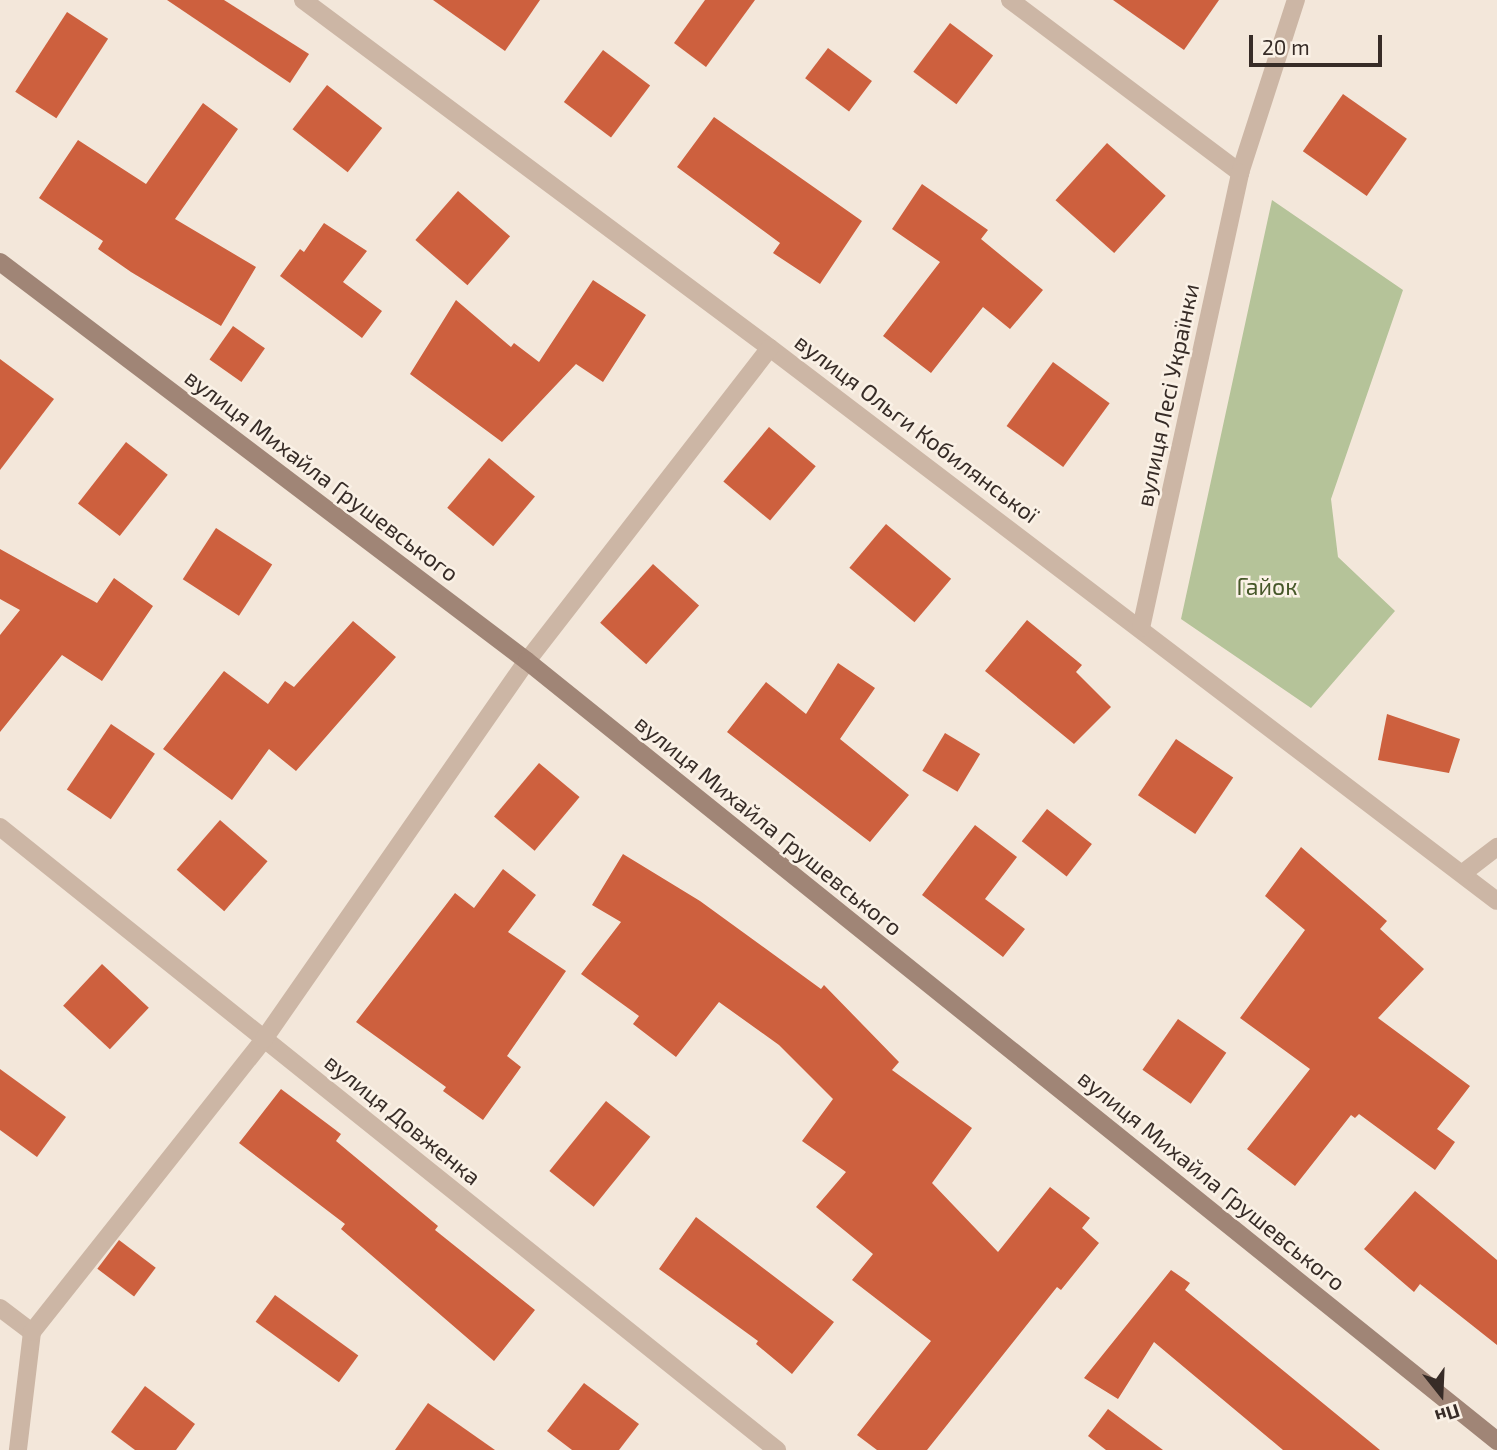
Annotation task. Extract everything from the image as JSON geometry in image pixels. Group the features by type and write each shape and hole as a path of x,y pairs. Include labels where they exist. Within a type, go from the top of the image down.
{"street":[{"name":"вулиця Ольги Кобилянської","path":"303,0 770,348 1497,901"},
{"path":"1010,0 1240,173"},
{"name":"вулиця Лесі Українки","path":"1141,628 1240,173 1296,0"},
{"name":"вулиця Михайла Грушевського","path":"0,262 527,662 1497,1441"},
{"path":"20,1449 32,1332 264,1039 527,662 770,348"},
{"name":"вулиця Довженка","path":"0,827 777,1450"},
{"path":"1463,873 1497,847"},
{"path":"0,1308 32,1332"}],"green space":[{"name":"Гайок","path":"1272,200 1403,290 1331,499 1338,557 1395,611 1311,708 1181,619"}],"building":[{"path":"167,0 224,0 309,54 290,83"},
{"path":"433,0 540,0 505,51"},
{"path":"705,0 755,0 706,67 674,43"},
{"path":"1113,0 1219,0 1184,50"},
{"path":"67,12 108,39 56,118 15,92"},
{"path":"950,23 993,55 956,104 913,72"},
{"path":"828,48 872,81 849,111 805,78"},
{"path":"603,50 650,86 611,137 564,102"},
{"path":"327,85 382,128 348,172 293,129"},
{"path":"1343,94 1407,139 1367,196 1303,151"},
{"path":"203,103 238,129 175,219 256,267 221,326 98,249 103,241 39,198 78,140 146,184"},
{"path":"714,117 862,221 820,284 773,253 780,243 677,167"},
{"path":"1107,143 1166,196 1114,253 1055,200"},
{"path":"922,184 988,230 981,239 1043,290 1010,329 983,307 931,373 883,336 940,262 892,229"},
{"path":"458,191 510,236 467,285 415,240"},
{"path":"324,223 367,251 343,282 382,311 362,338 280,276 300,249 304,252"},
{"path":"593,280 646,315 603,382 576,364 502,442 410,374 456,300 511,347 514,343 539,362"},
{"path":"233,326 265,348 241,382 209,360"},
{"path":"0,359 54,399 0,470"},
{"path":"1053,362 1110,403 1063,467 1007,426"},
{"path":"769,427 816,466 770,521 723,481"},
{"path":"126,442 168,475 120,536 78,503"},
{"path":"489,458 535,497 493,546 447,508"},
{"path":"886,524 951,579 914,622 849,568"},
{"path":"216,528 272,564 239,616 183,579"},
{"path":"0,549 97,603 114,578 153,606 102,681 62,655 0,732 0,635 20,610 0,599"},
{"path":"653,564 699,605 646,664 600,623"},
{"path":"1027,620 1082,665 1076,672 1111,707 1074,744 985,671"},
{"path":"353,621 396,657 296,771 269,749 232,800 163,749 224,671 268,704 285,681 294,687"},
{"path":"838,663 875,688 840,739 909,795 870,842 727,732 766,682 806,714"},
{"path":"1387,714 1460,739 1449,773 1378,760"},
{"path":"111,724 155,754 111,819 67,789"},
{"path":"945,733 980,754 957,792 922,771"},
{"path":"1176,739 1233,778 1195,834 1138,795"},
{"path":"539,763 580,797 535,851 494,817"},
{"path":"1047,809 1092,844 1067,876 1022,841"},
{"path":"220,820 268,861 224,911 177,870"},
{"path":"975,825 1017,857 985,899 1025,929 1003,957 922,895"},
{"path":"1301,847 1387,921 1380,929 1424,969 1378,1018 1470,1086 1437,1129 1455,1142 1435,1170 1359,1114 1355,1118 1351,1115 1295,1186 1247,1149 1310,1069 1240,1018 1305,930 1265,896"},
{"path":"623,854 700,901 821,989 824,985 899,1062 892,1070 972,1128 932,1183 998,1252 1050,1187 1090,1218 1082,1228 1099,1243 1061,1290 1057,1287 927,1450 877,1450 857,1435 931,1341 852,1280 873,1254 816,1207 846,1172 802,1141 833,1099 779,1045 719,1002 676,1057 633,1024 639,1016 581,974 621,922 592,905"},
{"path":"503,869 536,895 508,932 566,971 507,1056 521,1067 483,1120 443,1091 446,1087 356,1022 455,893 474,908"},
{"path":"102,964 149,1008 110,1049 63,1006"},
{"path":"1178,1019 1226,1053 1191,1104 1142,1070"},
{"path":"0,1069 66,1117 37,1157 0,1130"},
{"path":"281,1089 341,1134 336,1141 438,1226 435,1230 535,1310 494,1361 341,1229 345,1224 239,1143"},
{"path":"606,1101 650,1137 594,1207 549,1171"},
{"path":"1415,1191 1497,1260 1497,1345 1420,1284 1414,1292 1364,1249"},
{"path":"696,1217 834,1322 792,1374 756,1344 758,1341 659,1269"},
{"path":"119,1240 156,1268 134,1296 97,1269"},
{"path":"1171,1270 1190,1283 1185,1290 1380,1450 1283,1450 1154,1342 1118,1399 1084,1378"},
{"path":"275,1295 358,1356 339,1382 256,1322"},
{"path":"584,1383 639,1424 619,1450 572,1450 547,1431"},
{"path":"145,1386 195,1424 176,1450 135,1450 111,1432"},
{"path":"428,1403 495,1450 395,1450"},
{"path":"1108,1409 1163,1450 1106,1450 1088,1436"}]}
